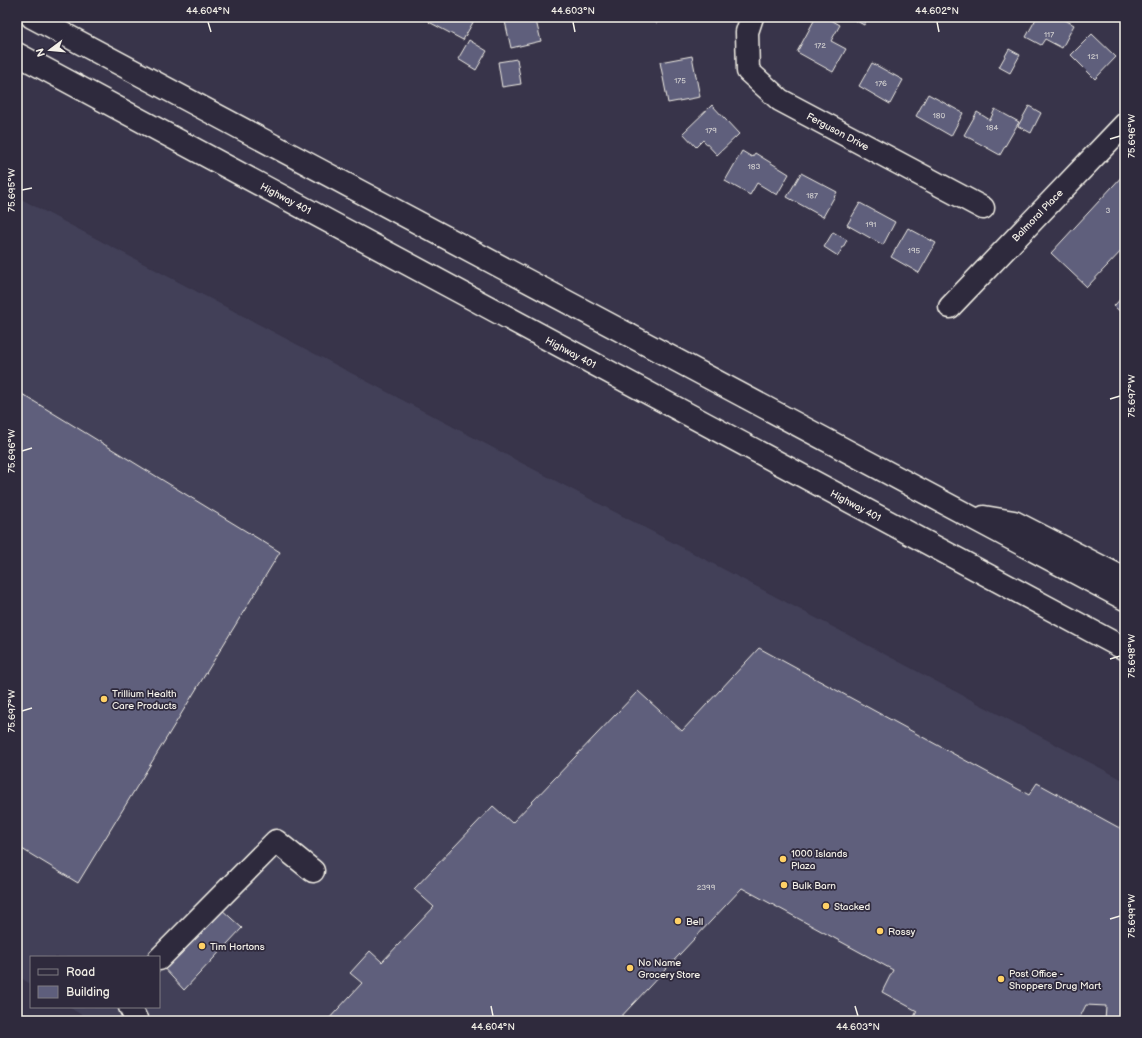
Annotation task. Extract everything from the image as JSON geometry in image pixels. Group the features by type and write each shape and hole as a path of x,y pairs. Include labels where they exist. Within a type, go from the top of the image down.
{"main road":[{"path":"32,17 1125,599"},
{"name":"Ferguson Drive","path":"752,17 747,32 748,71 780,100 983,208"},
{"name":"Highway 401","path":"17,54 1120,648"},
{"name":"Balmoral Place","path":"950,307 1125,124"},
{"path":"970,516 1014,522 1125,579"},
{"path":"160,958 276,841 313,871"},
{"path":"130,1008 137,1021"}],"shaded area":[{"path":"17,197 1125,781 1125,1021 91,1021 71,1008 160,1008 160,956 30,956 30,983 17,976"}],"building":[{"path":"431,17 476,17 463,40 429,22"},
{"path":"504,17 535,17 541,41 511,48"},
{"path":"645,17 661,17 657,23"},
{"path":"816,17 826,17 840,25 831,41 846,49 833,72 797,52"},
{"path":"849,17 868,17 864,25"},
{"path":"1037,17 1060,17 1074,25 1062,48 1045,39 1041,45 1026,37"},
{"path":"1092,34 1116,57 1095,79 1071,55"},
{"path":"469,40 487,51 476,70 458,59"},
{"path":"1009,49 1020,55 1010,73 999,67"},
{"path":"692,56 700,97 668,103 660,62"},
{"path":"517,59 521,84 502,87 498,62"},
{"path":"872,63 903,80 890,104 859,86"},
{"path":"928,94 963,113 951,136 916,116"},
{"path":"712,105 739,134 717,155 703,140 696,147 683,133"},
{"path":"1029,106 1041,113 1031,133 1018,126"},
{"path":"995,109 1019,122 1000,155 964,135 977,112 990,120"},
{"path":"742,151 752,157 755,153 789,174 777,195 757,183 750,195 725,181"},
{"path":"801,173 837,192 823,217 787,197"},
{"path":"1125,173 1125,247 1087,287 1051,253"},
{"path":"860,203 895,222 883,245 847,225"},
{"path":"908,228 936,243 919,273 891,257"},
{"path":"833,232 847,240 838,256 824,247"},
{"path":"1125,294 1125,316 1114,306"},
{"name":"Trillium Health Care Products","path":"17,391 280,552 78,883 17,846"},
{"name":"1000 Islands Plaza","path":"759,648 1029,795 1037,783 1125,831 1125,1021 1105,1021 1106,1006 1086,1005 1078,1021 912,1021 917,1011 882,992 893,970 742,888 617,1021 327,1021 362,983 350,973 370,951 382,962 434,907 414,889 493,806 512,823 638,691 682,731"},
{"name":"Tim Hortons","path":"220,908 242,928 184,990 161,965"}],"place":[{"name":"Trillium Health Care Products","path":"104,699"},
{"name":"1000 Islands Plaza","path":"783,859"},
{"name":"Bulk Barn","path":"784,885"},
{"name":"Stacked","path":"826,906"},
{"name":"Bell","path":"678,921"},
{"name":"Rossy","path":"880,931"},
{"name":"Tim Hortons","path":"202,946"},
{"name":"No Name Grocery Store","path":"630,968"},
{"name":"Post Office - Shoppers Drug Mart","path":"1001,979"}]}
